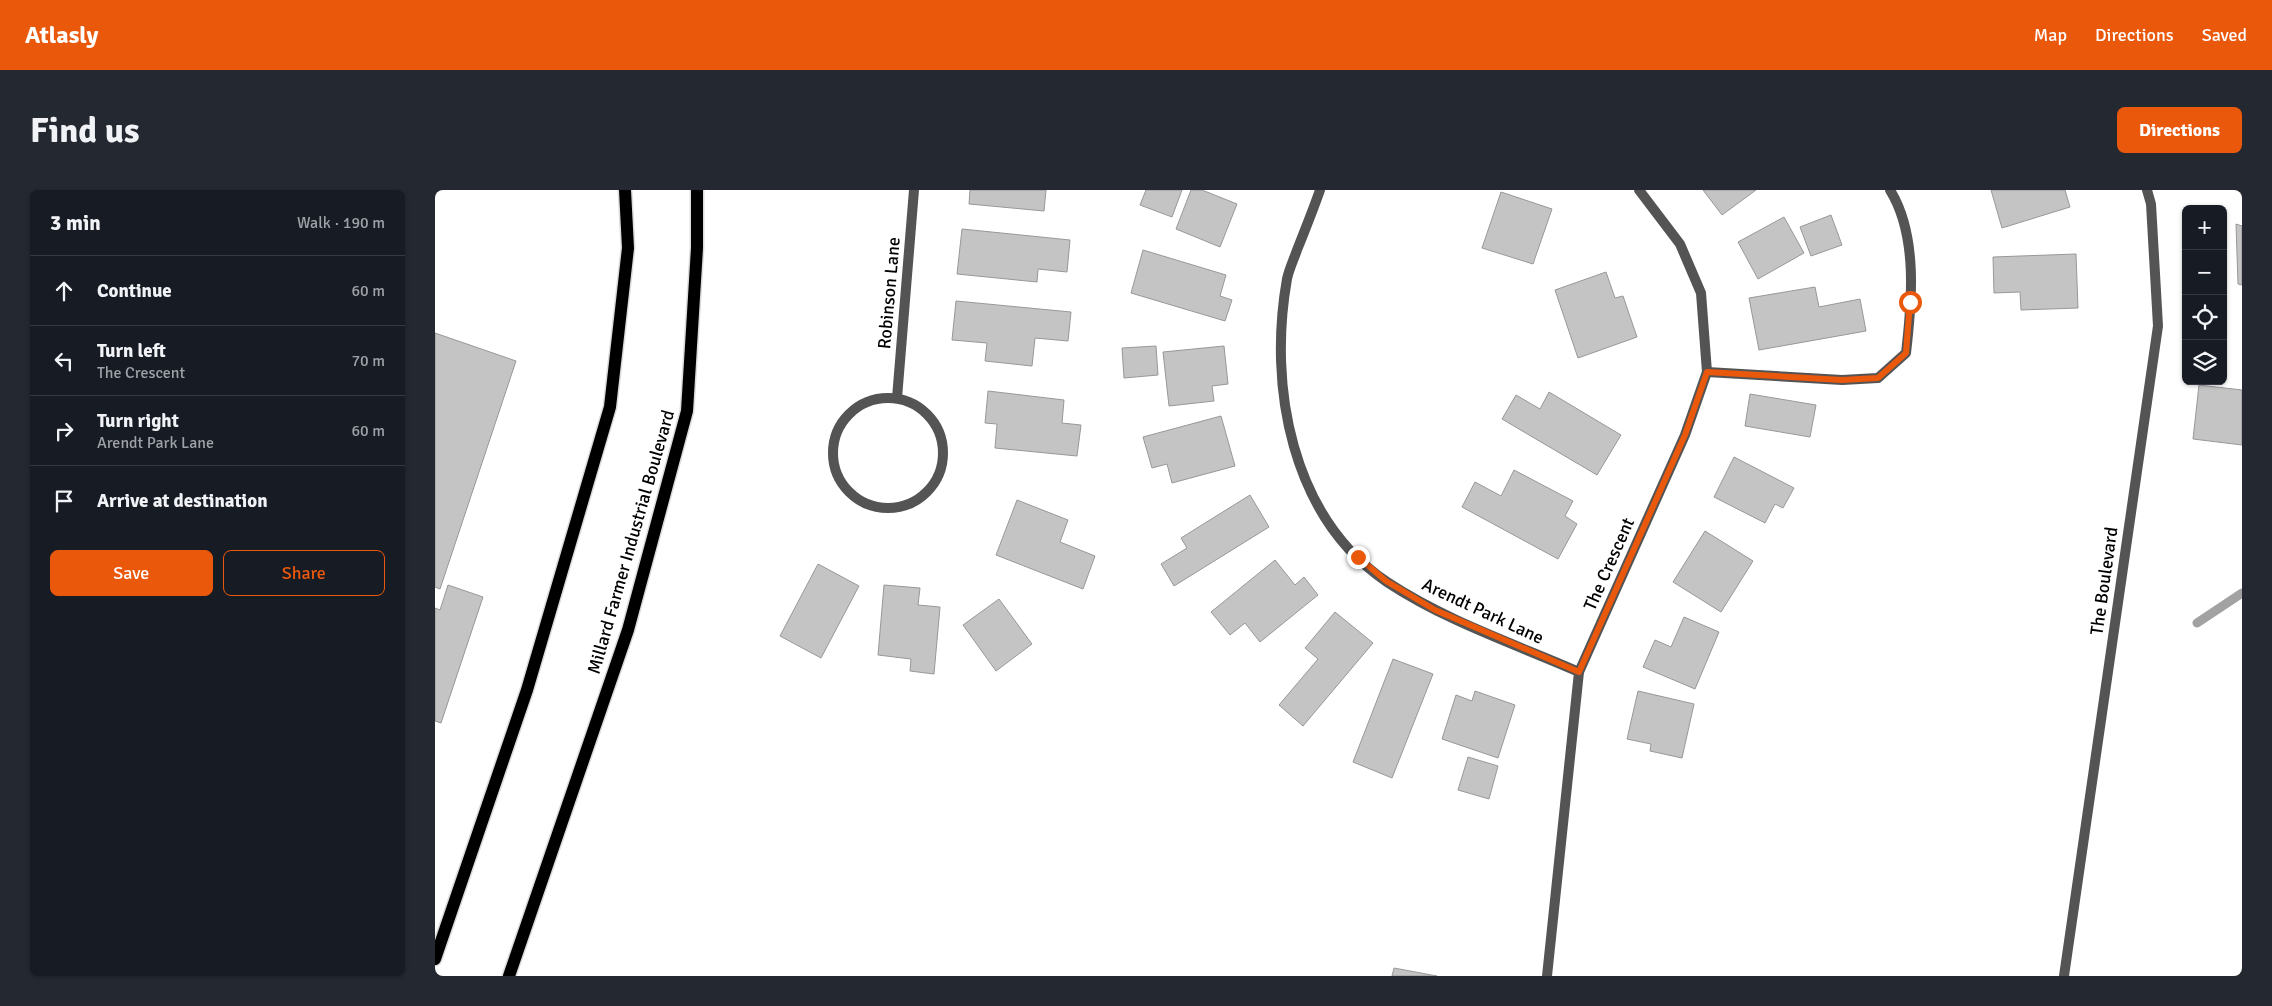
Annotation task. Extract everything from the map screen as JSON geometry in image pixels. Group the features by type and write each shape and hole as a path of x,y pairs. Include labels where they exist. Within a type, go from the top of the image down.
{"main road":[{"path":"435,959 527,690 610,406 628,248 625,190"},
{"name":"Millard Farmer Industrial Boulevard","path":"509,976 628,630 687,410 697,248 697,190"}],"street":[{"name":"Robinson Lane","path":"897,398 914,190"},
{"name":"Arendt Park Lane","path":"1320,190 1287,277 1280,356 1287,423 1307,484 1344,545 1386,581 1435,610 1579,672"},
{"name":"The Crescent","path":"1547,976 1579,672 1685,435 1707,372 1701,292 1680,244 1639,190"},
{"path":"1707,372 1842,380 1878,378 1906,353 1910,320 1911,266 1900,206 1890,190"},
{"name":"The Boulevard","path":"2064,976 2158,326 2151,204 2147,190"},
{"path":"878,398 897,398 914,404 929,415 939,430 943,448 943,466 935,483 923,497 908,506 890,509 872,506 855,498 842,485 835,468 833,450 837,432 847,416 861,405 878,398"}],"building":[{"path":"970,190 1046,190 1044,211 969,204"},
{"path":"1146,190 1182,190 1172,217 1140,205"},
{"path":"1191,190 1202,190 1237,204 1220,247 1176,229"},
{"path":"1703,190 1756,190 1722,215"},
{"path":"1991,190 2065,190 2070,207 2002,228"},
{"path":"1501,192 1552,209 1533,264 1482,248"},
{"path":"1831,215 1842,245 1811,256 1800,227"},
{"path":"1784,217 1804,253 1758,279 1738,242"},
{"path":"2236,224 2242,226 2242,285 2238,284"},
{"path":"962,229 1070,240 1067,272 1038,269 1037,282 957,274"},
{"path":"1143,250 1226,275 1220,296 1232,300 1225,321 1131,293"},
{"path":"2076,254 2078,308 2021,310 2020,292 1994,293 1993,257"},
{"path":"1606,272 1615,298 1623,296 1637,337 1578,358 1555,290"},
{"path":"1815,287 1819,307 1860,299 1866,331 1759,350 1749,298"},
{"path":"956,301 1071,312 1068,341 1035,338 1032,366 985,361 987,343 952,340"},
{"path":"435,333 516,361 440,589 435,587"},
{"path":"1156,346 1158,375 1124,378 1122,348"},
{"path":"1224,346 1228,384 1212,386 1214,401 1169,406 1163,352"},
{"path":"2199,385 2242,390 2242,445 2193,439"},
{"path":"988,391 1064,400 1062,423 1081,425 1077,456 995,448 997,424 985,423"},
{"path":"1549,392 1621,435 1597,475 1502,419 1516,395 1540,409"},
{"path":"1750,394 1816,405 1810,437 1745,426"},
{"path":"1221,416 1235,466 1172,483 1167,464 1152,468 1143,437"},
{"path":"1734,457 1794,488 1783,508 1775,504 1765,523 1714,497"},
{"path":"1514,470 1573,501 1565,516 1577,524 1558,559 1462,507 1475,482 1501,496"},
{"path":"1250,495 1269,527 1174,586 1161,564 1187,548 1181,538"},
{"path":"1017,500 1068,520 1060,542 1095,556 1083,589 996,555"},
{"path":"1705,531 1753,561 1721,612 1673,582"},
{"path":"1275,560 1295,585 1304,577 1318,595 1260,642 1245,623 1230,635 1211,612"},
{"path":"818,564 859,586 821,658 780,636"},
{"path":"448,585 483,597 441,723 435,721 435,608 440,610"},
{"path":"884,585 920,588 918,605 940,607 934,674 910,671 911,659 878,655"},
{"path":"999,599 1032,644 996,671 963,625"},
{"path":"1335,612 1373,643 1303,726 1279,705 1318,659 1305,648"},
{"path":"1684,617 1719,632 1695,689 1643,667 1655,640 1671,647"},
{"path":"1393,659 1433,674 1392,778 1353,762"},
{"path":"1475,691 1515,705 1498,758 1442,739 1456,695 1472,701"},
{"path":"1638,691 1694,704 1682,758 1650,751 1651,744 1627,739"},
{"path":"1468,757 1498,766 1489,799 1458,790"},
{"path":"1394,968 1437,976 1392,976"}],"waterway":[{"path":"2197,623 2242,593"}],"route":[{"path":"1358,557 1386,581 1435,610 1579,672 1685,435 1707,372 1842,380 1878,378 1906,353 1910,302"}]}
